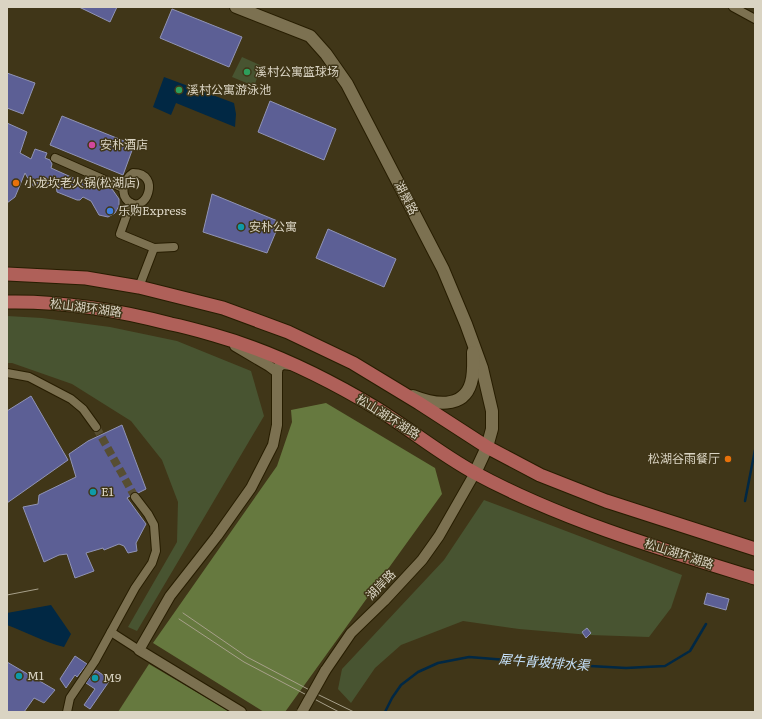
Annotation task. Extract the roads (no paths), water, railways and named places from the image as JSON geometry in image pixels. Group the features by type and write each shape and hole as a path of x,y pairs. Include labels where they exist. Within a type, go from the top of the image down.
{"main road":[{"name":"湖景路","path":"236,7 310,36 326,54 347,84 443,270 466,324 482,368 492,411 492,429 487,447 474,473"},
{"path":"10,273 86,278 139,288 223,308 288,332 353,363 487,447 540,475 606,501 755,549"},
{"name":"松山湖环湖路","path":"7,302 83,306 143,316 216,335 277,357 340,388 376,408 474,473 529,500 596,527 755,578"},
{"path":"399,391 436,403 450,403 462,397 470,385 473,374 473,343"}],"street":[{"path":"733,7 755,19"},
{"path":"55,158 123,188"},
{"path":"133,173 138,173 142,175 149,183 148,193 143,202 137,204 131,203 127,201 123,188 129,176 133,173"},
{"path":"131,203 120,234 154,248 174,247"},
{"path":"139,288 154,248"},
{"path":"216,335 269,366 278,376"},
{"path":"139,650 170,596 217,536 251,488 272,445 278,425 278,367 283,364 292,365"},
{"path":"7,373 29,377 71,399 83,409 96,427"},
{"name":"湖岸路","path":"302,712 325,671 351,633 384,601 422,560 439,536 474,473"},
{"path":"66,712 70,698 95,661 135,588 152,563 156,551 154,525 148,514 135,497"},
{"path":"111,632 242,712"}],"water":[{"name":"溪村公寓游泳池","path":"164,77 234,103 236,114 235,127 176,103 171,115 153,107"},
{"path":"51,605 71,634 64,647 42,640 7,625 7,613"}],"waterway":[{"path":"745,501 755,450"},
{"name":"犀牛背坡排水渠","path":"385,712 401,685 418,672 438,663 469,657 626,668 665,666 690,651 706,624"}],"tunnel":[{"path":"96,427 135,497"}],"tram line":[{"path":"7,595 38,589"},
{"path":"183,613 247,657 354,712"},
{"path":"179,619 244,662 339,712"}],"place":[{"name":"溪村公寓篮球场","path":"247,72"},
{"name":"溪村公寓游泳池","path":"179,90"},
{"name":"安朴酒店","path":"92,145"},
{"name":"小龙坎老火锅(松湖店)","path":"16,183"},
{"name":"乐购Express","path":"110,211"},
{"name":"安朴公寓","path":"241,227"},
{"name":"松湖谷雨餐厅","path":"728,459"},
{"name":"E1","path":"93,492"},
{"name":"M1","path":"19,676"},
{"name":"M9","path":"95,678"}]}
